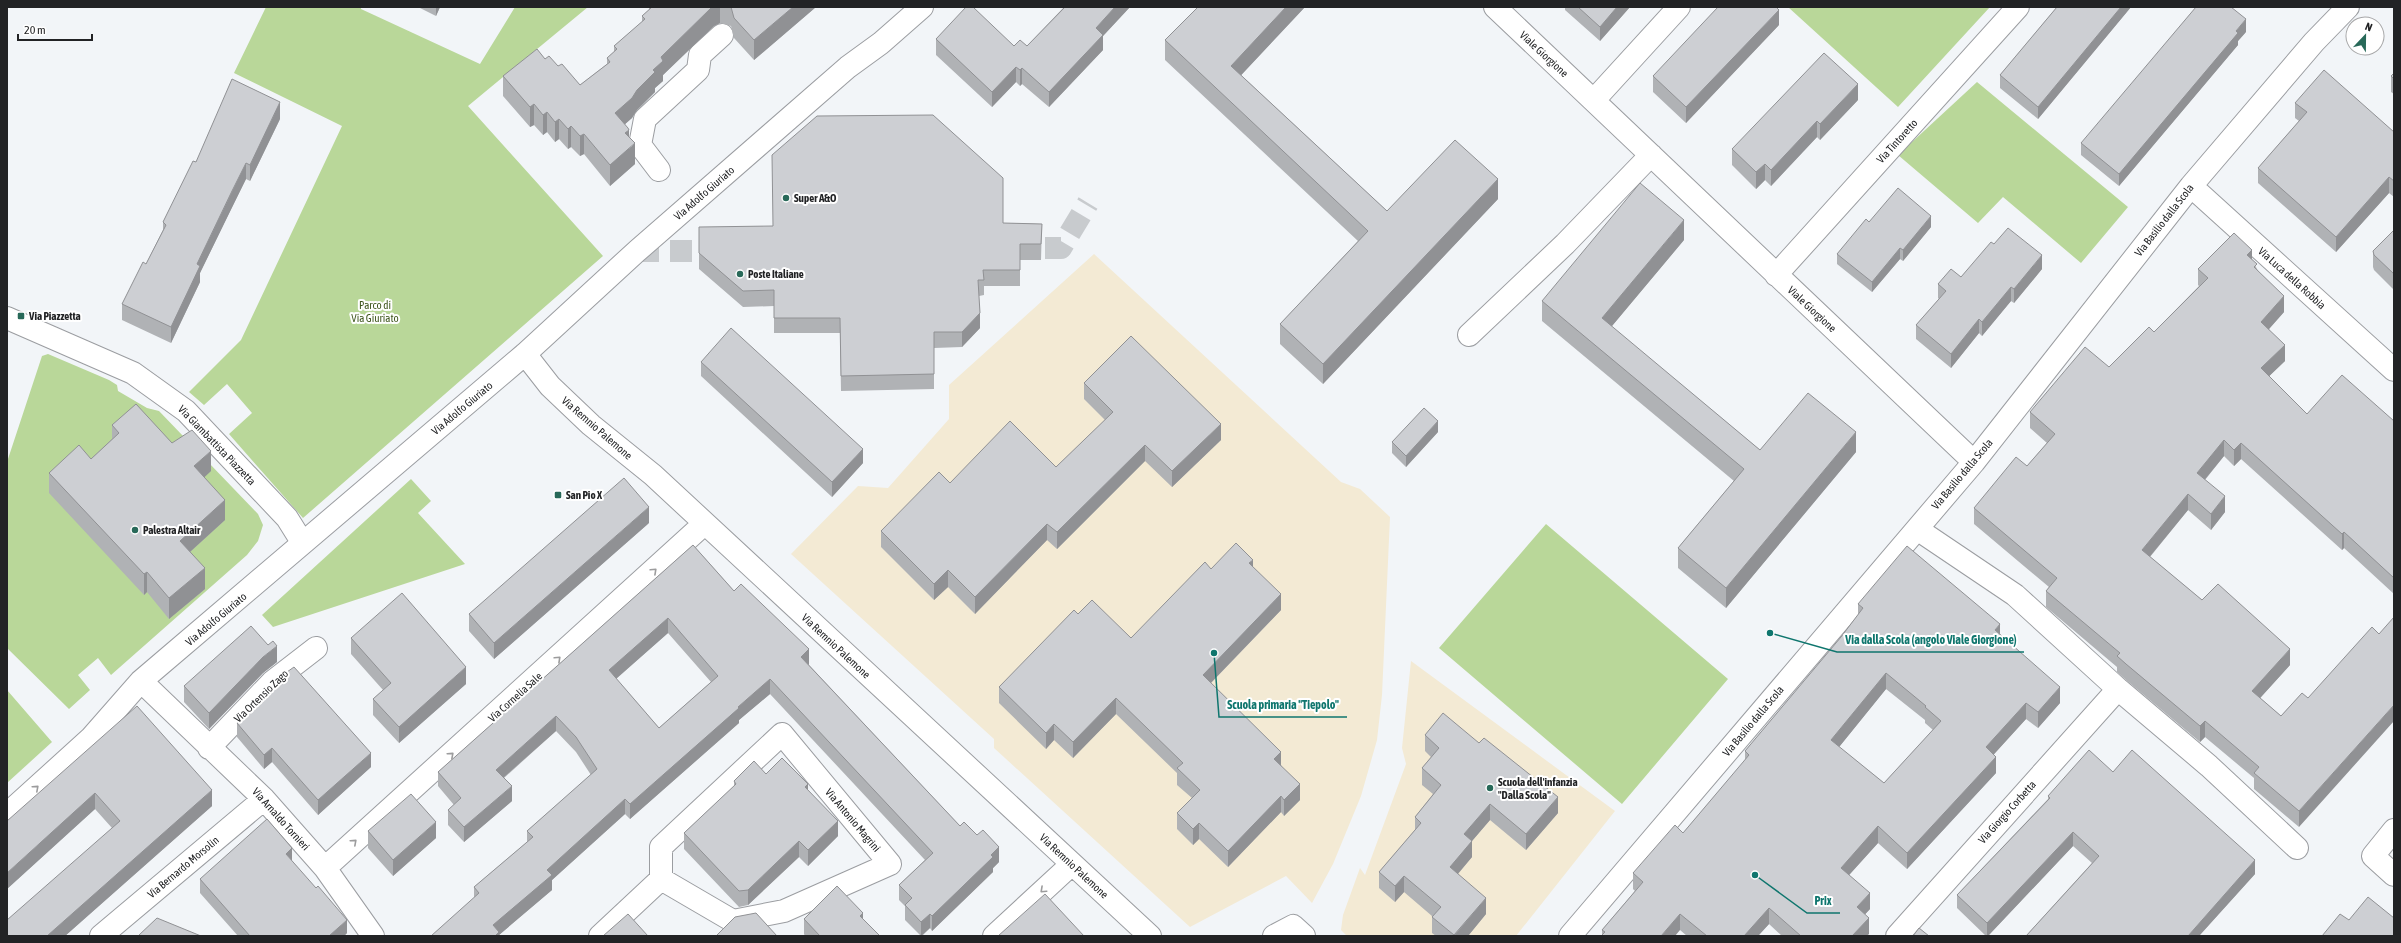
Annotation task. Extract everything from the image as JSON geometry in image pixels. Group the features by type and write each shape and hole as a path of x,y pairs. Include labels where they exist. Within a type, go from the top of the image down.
{"street":[{"name":"Via Adolfo Giuriato","path":"7,814 90,738 141,681 242,597 302,542 525,354 651,238 843,72 922,7"},
{"name":"Viale Giorgione","path":"1494,7 1594,100 1651,156 1974,462"},
{"path":"1594,100 1679,7"},
{"name":"Via Tintoretto","path":"1776,274 2018,7"},
{"name":"Via Basilio dalla Scola","path":"1570,936 1974,462 2190,186 2314,42 2348,7"},
{"path":"659,170 640,145 645,119 698,70 700,55 722,34"},
{"path":"1469,335 1565,244 1651,156"},
{"name":"Via Luca della Robbia","path":"2190,186 2394,370"},
{"name":"Via Giambattista Piazzetta","path":"7,318 133,373 186,410 286,518 302,542"},
{"name":"Via Remnio Palemone","path":"525,354 550,386 586,420 653,475 704,524 1150,936"},
{"name":"Via Cornelia Sale","path":"325,868 704,524"},
{"path":"1917,529 2015,595 2118,689 2209,766 2297,848"},
{"name":"Via Ortensio Zago","path":"209,748 272,682 316,648"},
{"name":"Via Arnaldo Tornieri","path":"141,681 209,748 264,799 325,868 373,936"},
{"name":"Via Giorgio Corbetta","path":"1897,936 2118,689"},
{"name":"Via Antonio Magrini","path":"782,734 890,864 784,912 732,921 661,879 661,847 782,734"},
{"name":"Via Bernardo Morsolin","path":"102,936 264,799"},
{"path":"2394,830 2373,856 2394,875"},
{"path":"994,936 1072,864"},
{"path":"600,936 661,879"},
{"path":"1274,936 1293,926 1304,936"}],"shaded area":[{"path":"1094,254 1341,482 1360,489 1390,517 1382,695 1377,740 1361,796 1333,864 1312,903 1286,876 1190,927 994,748 994,739 791,554 858,486 888,488 949,419 949,385"},
{"name":"Scuola dell'infanzia \"Dalla Scola\"","path":"1411,661 1615,811 1516,936 1347,936 1341,930 1343,915 1360,868 1365,875 1406,764 1402,748"}],"green space":[{"name":"Parco di Via Giuriato","path":"266,7 361,7 361,9 480,64 515,7 588,7 468,106 603,256 303,518 229,434 252,413 227,384 204,405 189,392 241,340 342,126 234,73"},
{"path":"1788,7 1990,7 1898,107"},
{"path":"1977,82 2128,207 2081,263 2003,197 1978,223 1898,155"},
{"name":"Palestra Altair","path":"48,354 109,380 117,385 118,391 147,408 159,411 258,514 263,525 258,541 247,555 111,675 98,658 78,675 90,690 69,709 7,648 7,462 42,356"},
{"path":"411,479 431,501 418,513 465,564 273,627 262,615"},
{"path":"1546,524 1728,679 1622,804 1439,648"},
{"path":"7,690 52,742 7,783"}],"building":[{"path":"652,7 712,7 661,57 663,61 653,70 655,72 637,90 632,98 615,113 629,130 625,133 635,143 610,165 584,134 580,136 571,126 568,129 559,119 555,122 547,112 543,115 534,104 530,107 503,76 537,49 545,59 549,56 558,66 562,64 580,85 610,62 607,58 617,49 614,46 645,19 642,16"},
{"path":"731,7 793,7 754,40 734,18"},
{"path":"966,7 973,7 1014,46 1020,40 1027,46 1065,7 1115,7 1096,28 1103,35 1049,92 1022,68 1020,70 1016,67 992,92 936,39"},
{"path":"1198,7 1286,7 1231,66 1387,211 1455,140 1498,179 1323,364 1280,324 1368,231 1165,40"},
{"path":"1578,7 1617,7 1600,27"},
{"path":"1718,7 1776,7 1779,10 1686,107 1653,76"},
{"path":"2057,7 2121,7 2038,107 2000,75"},
{"path":"2196,7 2231,7 2246,19 2236,31 2238,33 2119,174 2081,143"},
{"path":"1824,53 1858,84 1820,124 1817,121 1771,170 1765,164 1756,172 1732,149"},
{"path":"2324,70 2394,132 2394,181 2389,177 2336,237 2258,168 2307,112 2295,103"},
{"path":"232,79 280,102 250,165 246,163 232,191 197,264 200,266 171,327 122,304 143,262 146,264 166,225 163,222 193,161 196,162"},
{"path":"933,115 1003,178 1003,223 1042,224 1041,244 1020,244 1020,270 983,270 984,280 978,280 980,313 962,332 934,332 934,374 841,376 840,318 774,318 774,290 743,291 699,253 699,227 773,226 772,155 817,116"},
{"path":"1640,183 1684,220 1602,318 1760,450 1808,393 1856,432 1726,588 1678,548 1744,469 1542,301"},
{"path":"1898,188 1931,216 1903,250 1900,248 1872,282 1837,254 1866,219 1869,222"},
{"path":"2008,228 2042,255 2014,289 2011,287 1982,322 1979,319 1951,354 1916,325 1946,291 1938,284 1951,269 1961,277 1991,242 1994,244"},
{"path":"2394,230 2394,274 2374,255 2373,251"},
{"path":"2234,233 2252,250 2247,255 2257,264 2254,267 2284,296 2261,322 2285,345 2261,368 2307,414 2342,375 2394,421 2394,578 2344,532 2342,534 2241,443 2234,450 2224,440 2197,473 2225,496 2211,514 2188,494 2142,550 2202,600 2218,584 2290,649 2252,691 2281,716 2302,693 2308,698 2372,627 2379,634 2394,617 2394,705 2299,811 2254,773 2259,767 2205,721 2200,726 2117,656 2120,653 2046,591 2057,578 1974,508 2016,457 2027,466 2055,434 2030,412 2085,347 2109,367 2149,327 2154,332 2208,278 2198,269"},
{"path":"731,328 863,449 832,482 701,362"},
{"path":"1131,336 1221,424 1172,471 1145,445 1057,532 1047,524 975,597 948,570 934,584 881,531 939,472 950,483 1010,421 1056,467 1113,412 1084,383"},
{"path":"136,404 172,443 192,430 211,451 194,466 225,500 180,541 205,568 169,598 147,572 144,574 49,473 79,445 91,459 119,433 112,425"},
{"path":"1424,408 1438,421 1406,456 1392,442"},
{"path":"624,478 649,507 494,643 469,614"},
{"path":"1236,543 1253,560 1249,563 1281,594 1203,675 1281,752 1274,759 1300,784 1284,800 1281,796 1228,851 1199,823 1193,829 1177,813 1200,790 1177,768 1183,763 1116,698 1073,742 1054,724 1046,733 999,687 1074,610 1078,614 1092,600 1131,638 1205,562 1211,569"},
{"path":"693,545 734,591 741,584 809,649 801,657 960,826 964,822 977,835 983,830 999,847 991,855 993,857 932,916 930,914 921,922 905,905 912,898 899,885 933,853 770,679 630,804 625,799 547,870 552,875 493,925 499,932 495,936 431,936 479,893 474,887 533,837 527,831 597,769 576,737 556,716 496,770 512,786 464,827 448,810 461,798 438,772","holes":["668,618 718,676 659,728 609,670"]},
{"path":"1907,546 2000,624 1995,630 2060,687 2038,712 2026,703 1986,747 1996,757 1907,853 1878,826 1841,868 1870,893 1857,907 1869,918 1852,936 1801,936 1769,908 1744,936 1707,936 1680,914 1661,936 1601,936 1605,932 1602,930 1643,882 1633,873 1675,825 1683,833 1749,755 1745,751 1841,637 1863,608 1858,604","holes":["1886,673 1926,706 1925,707 1941,721 1884,783 1831,740"]},
{"path":"402,593 466,667 399,727 373,699 391,683 351,638"},
{"path":"251,626 268,645 273,641 277,646 263,657 209,713 184,686"},
{"path":"294,667 371,753 318,800 272,748 264,755 237,723 280,677"},
{"path":"137,706 212,790 47,936 7,936 7,920 120,821 95,793 7,873 7,821"},
{"path":"1443,713 1479,743 1484,738 1558,797 1526,834 1490,804 1464,834 1472,841 1450,867 1486,898 1454,935 1432,917 1441,907 1404,876 1395,886 1379,872 1421,823 1415,817 1441,785 1422,768 1439,748 1425,735"},
{"path":"2089,750 2113,772 2132,750 2255,860 2188,936 2026,936 2099,856 2073,832 1987,923 1957,895 2050,798 2048,796"},
{"path":"782,758 808,784 805,787 838,821 808,850 799,841 748,890 739,891 684,833 736,784 734,781 754,761 766,774"},
{"path":"411,794 436,822 393,860 368,831"},
{"path":"267,819 292,848 286,854 316,888 318,886 347,920 329,936 250,936 200,879"},
{"path":"837,886 863,913 860,916 880,936 820,936 804,919"},
{"path":"1045,894 1084,936 998,936"},
{"path":"2368,897 2394,918 2394,936 2322,936 2340,914 2349,920"},
{"path":"756,913 777,936 716,936 735,917"},
{"path":"628,914 648,936 603,936"},
{"path":"157,918 201,936 138,936"},
{"path":"1919,928 1929,936 1913,936"}],"tunnel":[{"path":"1012,248 1061,248 1088,203"},
{"path":"637,251 729,251"}],"place":[{"name":"Super A&O","path":"786,198"},
{"name":"Poste Italiane","path":"740,274"},
{"name":"Via Piazzetta","path":"21,316"},
{"name":"San Pio X","path":"558,495"},
{"name":"Palestra Altair","path":"135,530"},
{"name":"Via dalla Scola (angolo Viale Giorgione)","path":"1770,633"},
{"name":"Scuola primaria \"Tiepolo\"","path":"1214,653"},
{"name":"Scuola dell'infanzia \"Dalla Scola\"","path":"1490,788"},
{"name":"Prix","path":"1755,875"}]}
